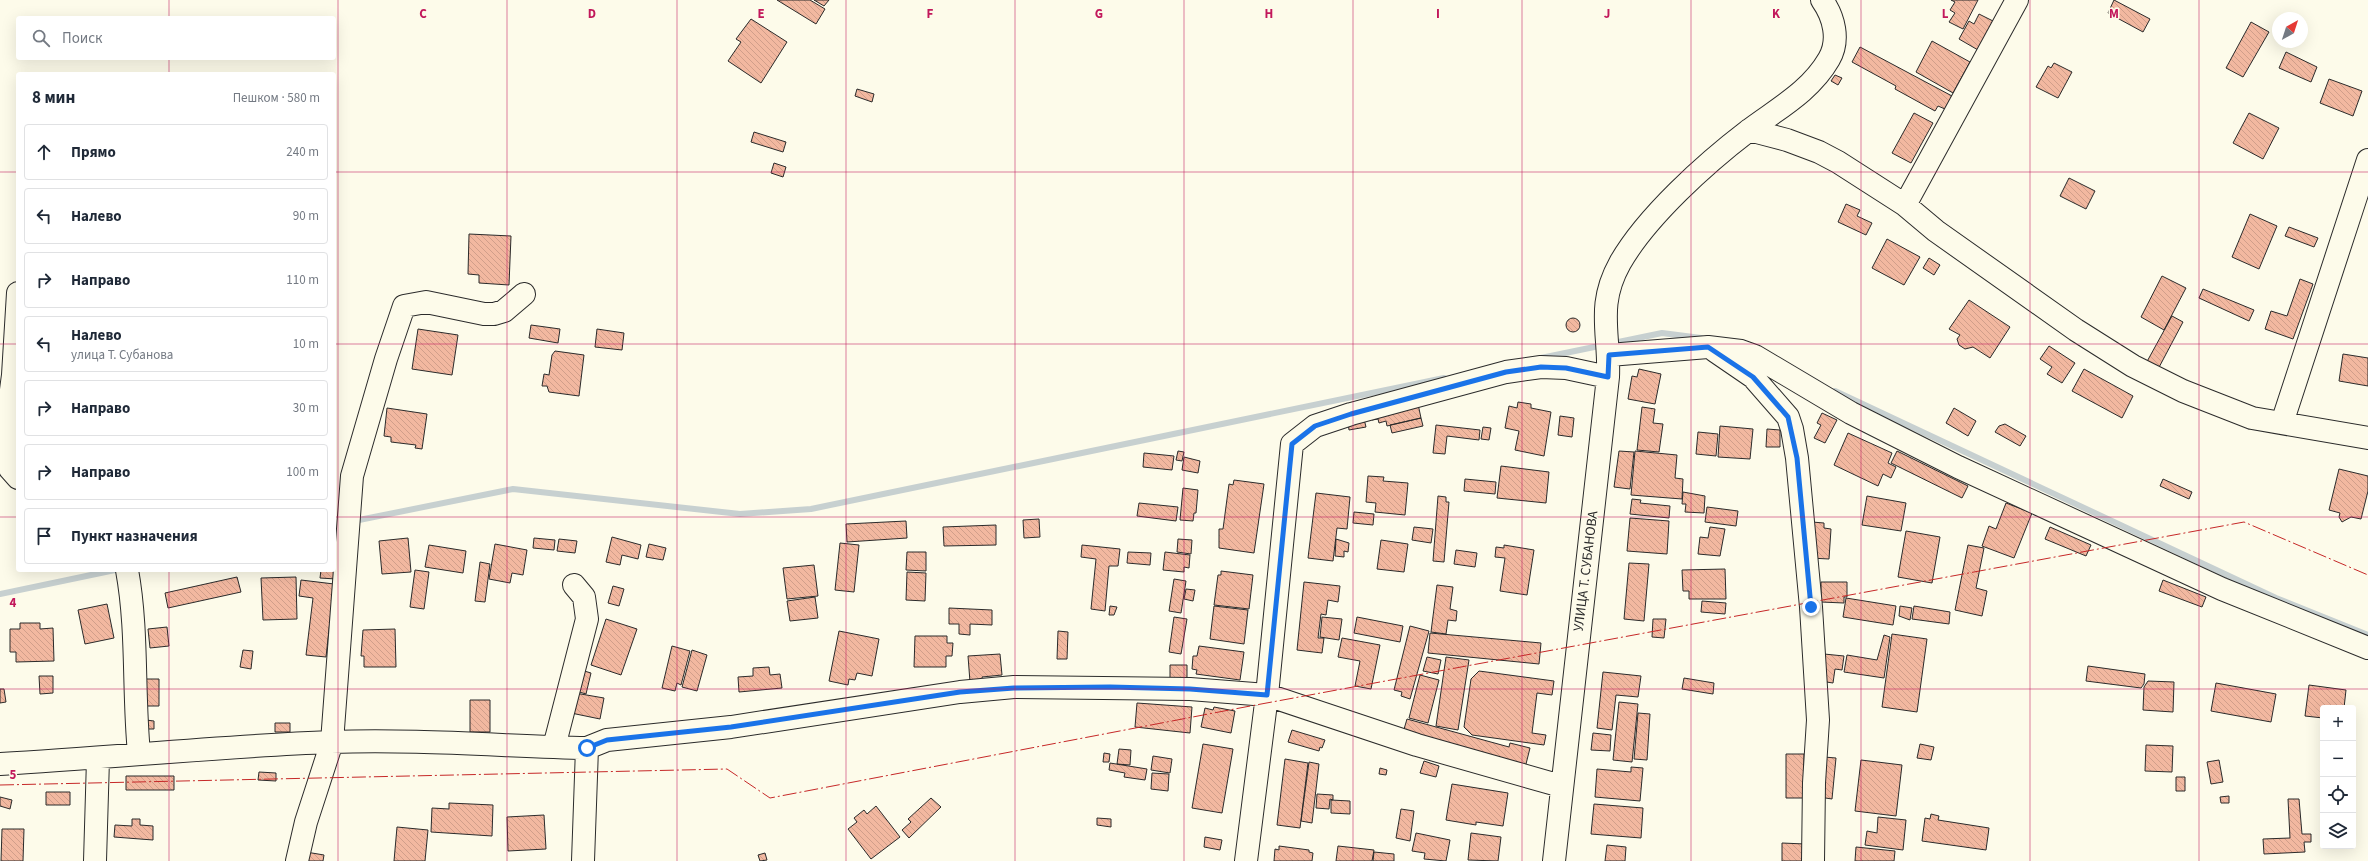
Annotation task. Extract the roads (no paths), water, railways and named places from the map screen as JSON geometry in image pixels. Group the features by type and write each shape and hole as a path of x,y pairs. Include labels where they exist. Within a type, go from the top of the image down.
{"street":[{"name":"УЛИЦА Т. СУБАНОВА","path":"1554,861 1561,786 1608,377 1608,352 1604,318 1611,282 1630,246 1644,228 1715,157 1807,87 1829,59 1835,38 1832,14 1822,0"},
{"path":"1905,205 2017,0"},
{"path":"1749,130 1786,140 1819,152 1905,205 1936,231 2076,330 2133,366 2183,391 2252,418 2368,438"},
{"path":"2282,423 2368,160"},
{"path":"297,861 306,822 332,742 352,476 386,359 404,306 426,302 484,314 494,314 504,311 524,294"},
{"path":"16,325 13,375 5,436 10,469 16,476"},
{"path":"1608,352 1708,347 1740,351 1755,356 1851,413 1958,467 2222,589 2368,648"},
{"path":"1708,347 1753,377 1788,417 1792,429 1797,458 1811,607 1818,720 1814,783 1813,861"},
{"path":"1246,861 1267,695 1292,444 1298,437 1315,426 1351,414 1506,372 1541,367 1566,368 1608,377"},
{"path":"127,572 134,628 135,711 139,753"},
{"path":"554,747 588,618 584,597 574,585"},
{"path":"0,764 98,759 139,753 332,742 587,748 607,740 731,727 960,692 991,689 1174,688 1267,695 1417,745 1561,786"},
{"path":"583,861 587,748"},
{"path":"95,861 98,759"}],"waterway":[{"path":"1541,358 1662,333 1701,338"},
{"path":"359,520 513,489 740,514 811,509 1444,378"},
{"path":"1835,391 2276,598 2368,635"},
{"path":"0,594 105,572"}]}
